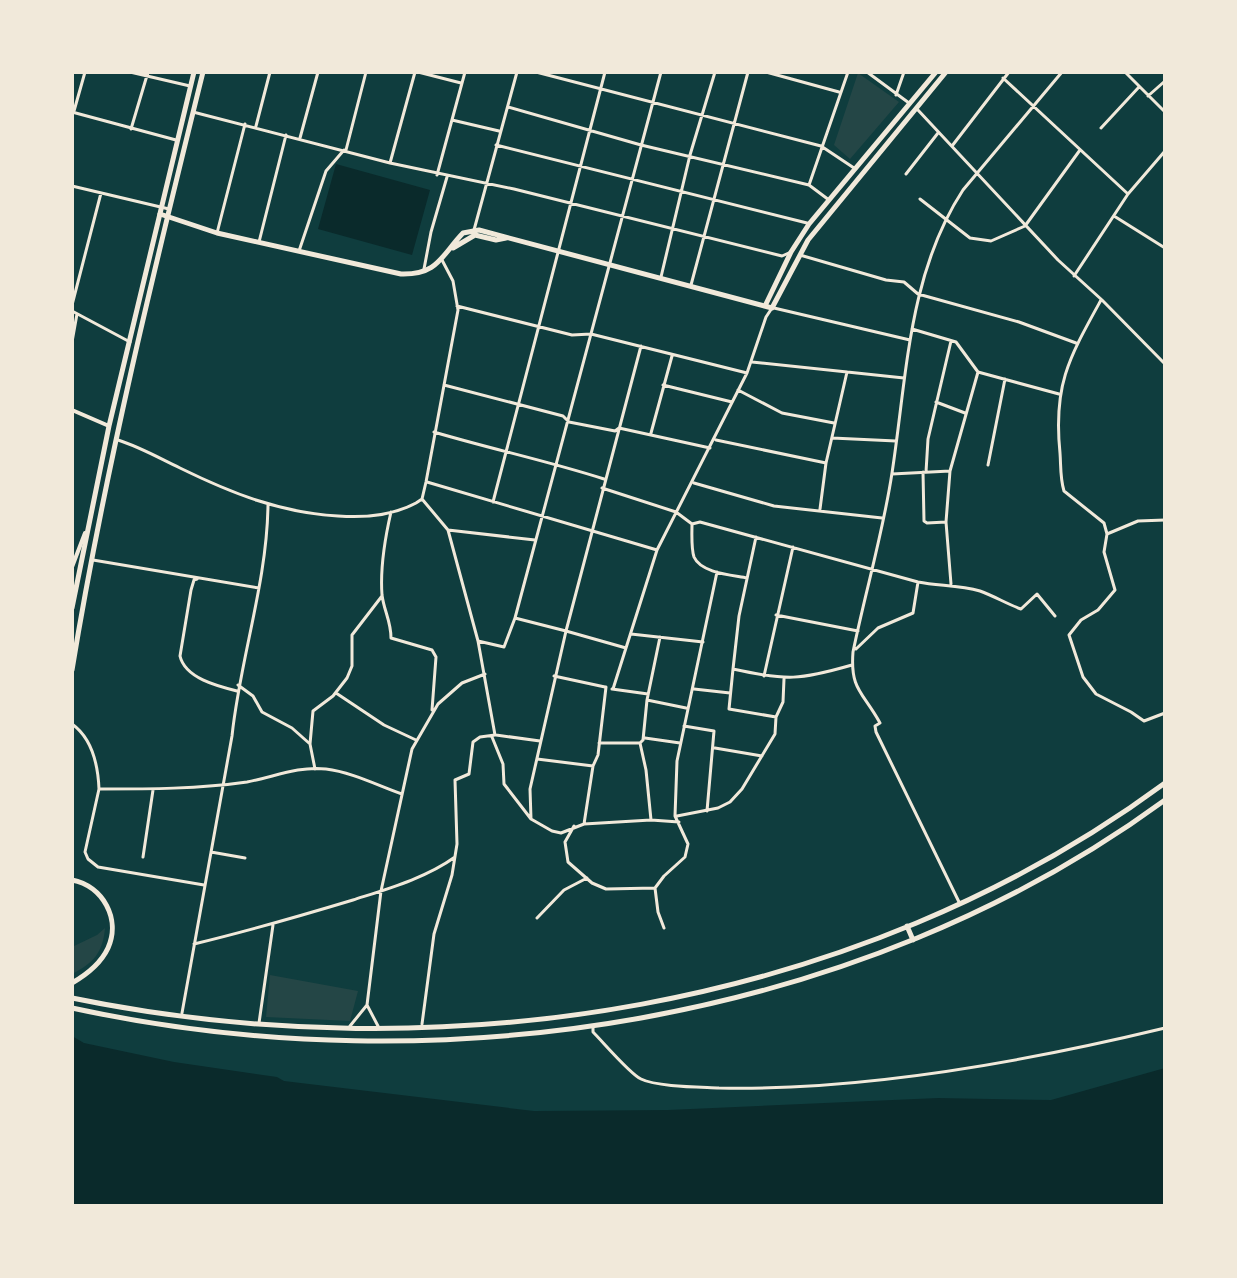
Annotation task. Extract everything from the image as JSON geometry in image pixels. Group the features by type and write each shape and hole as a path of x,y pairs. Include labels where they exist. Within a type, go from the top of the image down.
{"main road":[{"path":"72,608 109,426 194,72"},
{"path":"72,670 90,560 116,439 203,72"},
{"path":"161,211 217,233 401,274 423,273 442,260 463,233 474,230 770,307 809,224 936,72"},
{"path":"795,253 946,72"},
{"path":"901,114 911,114"},
{"path":"452,249 475,235 496,240 507,238"},
{"path":"72,998 182,1015 348,1028 422,1027 540,1019 664,999 783,971 907,926 1004,883 1055,855 1165,783"},
{"path":"72,1008 180,1028 315,1040 431,1040 593,1026 664,1013 788,984 913,940 985,907 1058,868 1165,800"},
{"path":"72,880 99,894 111,914 112,926 112,938 105,953 90,970 72,983"},
{"path":"907,926 913,940"},
{"path":"889,933 894,938 894,946"},
{"path":"664,999 661,1004 664,1013"},
{"path":"640,1003 644,1009 641,1017"}],"street":[{"path":"85,72 72,112 177,140"},
{"path":"130,72 190,86"},
{"path":"255,127 270,72"},
{"path":"300,138 318,72"},
{"path":"299,252 326,171 345,150 366,72"},
{"path":"390,163 416,72 461,83"},
{"path":"437,175 465,72"},
{"path":"474,230 517,72"},
{"path":"536,72 821,146 854,168"},
{"path":"493,502 605,72"},
{"path":"478,641 504,647 515,618 661,72"},
{"path":"660,280 690,155 715,72"},
{"path":"690,287 748,72"},
{"path":"766,72 841,93"},
{"path":"809,185 848,72"},
{"path":"867,72 910,104"},
{"path":"896,95 904,72"},
{"path":"952,146 1009,72"},
{"path":"959,902 876,732 875,726 880,723 854,685 853,652 892,474 918,294 946,219 963,190 1062,72"},
{"path":"1125,72 1165,112"},
{"path":"131,129 148,74"},
{"path":"1003,78 1128,194"},
{"path":"1148,96 1165,81"},
{"path":"1101,128 1139,87"},
{"path":"508,107 641,145 809,185 829,200"},
{"path":"916,108 1025,226 1164,362"},
{"path":"193,112 437,175 570,203 782,256 795,253 886,280 904,282 918,294 1019,322 1076,343"},
{"path":"452,120 500,131"},
{"path":"217,233 245,124"},
{"path":"906,174 938,132"},
{"path":"259,242 286,135"},
{"path":"496,145 809,224"},
{"path":"920,199 970,238 991,241 1025,226 1080,150"},
{"path":"1074,276 1128,194 1165,151"},
{"path":"423,273 447,177"},
{"path":"72,186 161,211"},
{"path":"72,305 101,193"},
{"path":"1114,216 1165,248"},
{"path":"116,439 222,488 268,505 320,515 360,517 407,508 422,499 457,306 451,275 442,260"},
{"path":"1102,300 1076,343 1059,394 1057,434 1064,491 1104,523 1107,534 1104,552 1115,590 1098,610 1081,620 1069,635 1083,677 1096,694 1144,721 1165,713"},
{"path":"457,306 572,335 591,334 747,373"},
{"path":"613,689 657,550 747,373 770,307 910,340"},
{"path":"72,311 130,342"},
{"path":"72,342 77,314"},
{"path":"912,329 951,341 960,347 978,372 1059,394"},
{"path":"946,522 924,521 924,472 928,439 951,341"},
{"path":"531,819 530,789 554,676 641,346"},
{"path":"651,434 672,356"},
{"path":"752,362 904,378"},
{"path":"820,510 826,463 847,372"},
{"path":"951,584 946,522 950,471 978,372"},
{"path":"988,465 1005,379"},
{"path":"444,385 563,416 569,422 615,431 619,428 711,448"},
{"path":"663,385 732,402"},
{"path":"738,390 782,413 834,423"},
{"path":"936,402 965,413"},
{"path":"72,410 109,426"},
{"path":"434,432 605,480"},
{"path":"832,438 896,441"},
{"path":"715,439 826,463"},
{"path":"892,474 950,471"},
{"path":"426,482 657,550"},
{"path":"693,483 774,506 882,518"},
{"path":"602,488 676,512 692,524 694,557 701,565 747,578"},
{"path":"422,499 448,530 478,641 494,735 503,764 504,784 531,819 557,833 584,824 651,820 679,822"},
{"path":"182,1015 238,685 259,588 268,505"},
{"path":"391,512 386,535 382,596 391,621 391,638 428,647 436,657 432,711"},
{"path":"1107,534 1138,521 1165,520"},
{"path":"692,524 700,522 918,582 951,584 981,592 1021,609 1037,594 1055,616"},
{"path":"448,530 535,540"},
{"path":"72,567 86,531"},
{"path":"756,537 733,669 731,710 776,717"},
{"path":"764,676 793,547"},
{"path":"90,560 259,588"},
{"path":"664,928 655,888 685,857 688,844 675,816 677,761 717,572"},
{"path":"197,579 191,590 181,663 186,671 237,691"},
{"path":"853,652 878,628 913,613 918,582"},
{"path":"315,769 310,744 313,711 336,693 352,666 352,635 382,596"},
{"path":"776,615 858,631"},
{"path":"515,618 626,648"},
{"path":"631,634 703,642"},
{"path":"640,743 644,738 647,697 660,637"},
{"path":"733,669 784,679 811,677 852,665"},
{"path":"348,1028 367,1005 381,891 416,740 432,711 454,688 485,674"},
{"path":"554,676 686,708"},
{"path":"675,816 707,811 730,802 737,795 777,729 776,717 783,702 784,679"},
{"path":"238,685 253,696 262,712 292,728 310,744"},
{"path":"584,824 593,766 598,755 606,687"},
{"path":"693,689 730,693"},
{"path":"336,693 384,725 416,740"},
{"path":"72,724 86,736 98,773 99,789 85,852 92,863 110,870 205,885"},
{"path":"684,726 714,731 707,811"},
{"path":"422,1027 437,921 455,856 458,832 455,780 469,774 473,742 480,737 494,735 540,741"},
{"path":"644,738 680,743"},
{"path":"599,743 640,743"},
{"path":"640,743 651,820"},
{"path":"713,747 762,756"},
{"path":"537,759 593,766"},
{"path":"99,789 153,789 246,782 297,769 315,769 339,772 402,794"},
{"path":"143,857 153,789"},
{"path":"574,826 565,842 568,862 592,883 615,890 655,888"},
{"path":"211,852 245,858"},
{"path":"194,944 273,925 381,891 435,869 455,856"},
{"path":"537,918 564,890 587,878"},
{"path":"259,1023 273,925"},
{"path":"367,1005 378,1028"},
{"path":"593,1026 593,1032 640,1079 690,1087 763,1089 895,1077 1061,1052 1165,1028"}],"shaded area":[{"path":"858,73 899,102 850,159 834,145"},
{"path":"336,164 430,190 412,255 318,229"},
{"path":"105,928 96,956 72,974 72,947"},
{"path":"270,975 358,991 350,1021 266,1017"},
{"path":"72,1036 84,1043 174,1062 277,1077 284,1081 534,1111 668,1110 938,1098 1051,1100 1165,1068 1165,1206 72,1206"}]}
